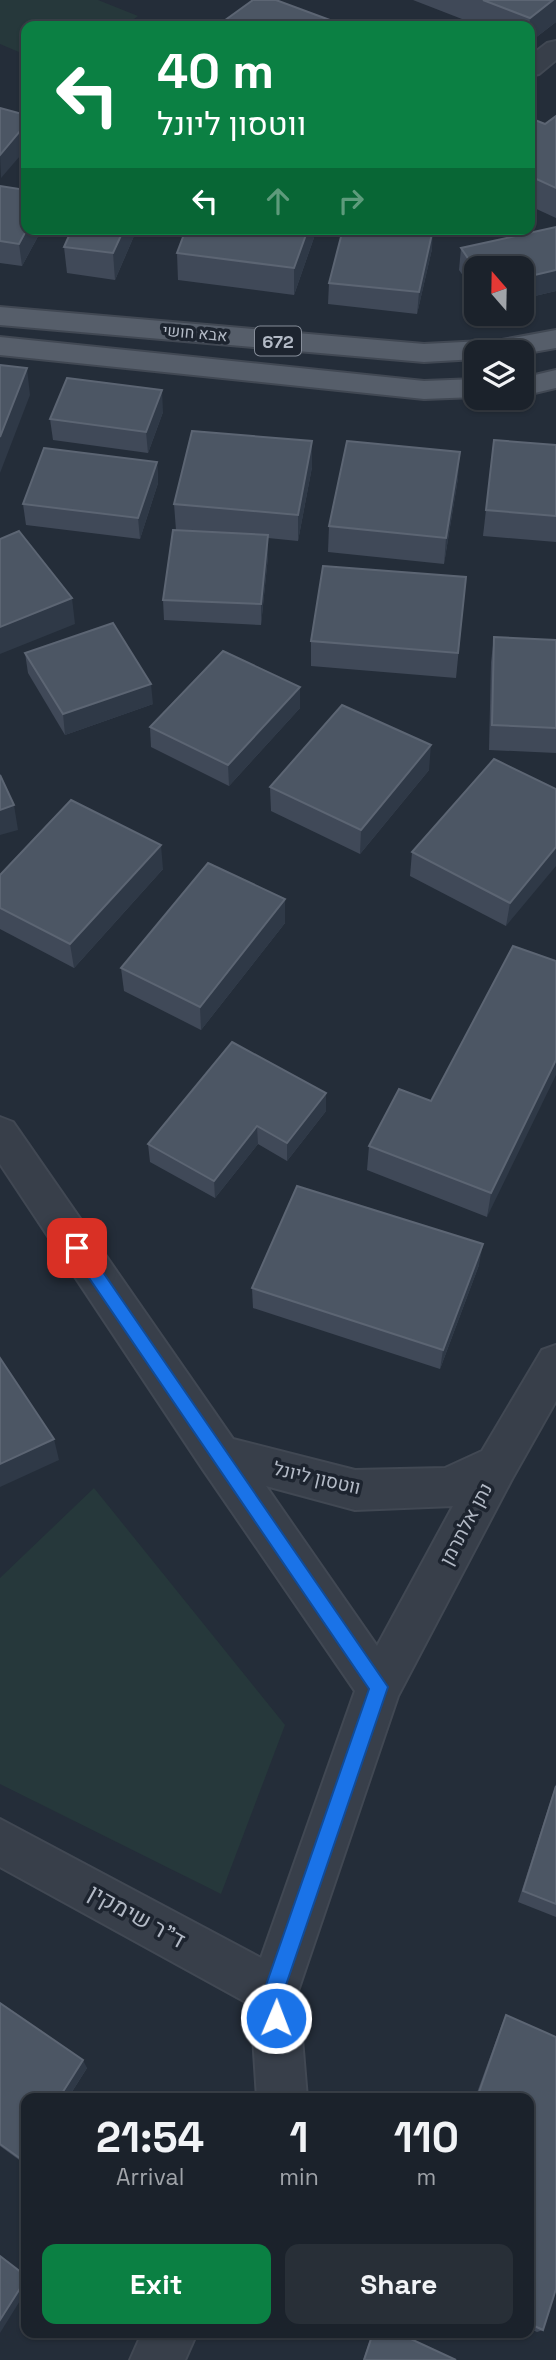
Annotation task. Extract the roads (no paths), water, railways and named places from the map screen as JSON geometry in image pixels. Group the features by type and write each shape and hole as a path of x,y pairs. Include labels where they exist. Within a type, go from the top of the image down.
{"main road":[{"name":"אבא חושי","path":"0,316 424,353 502,349 556,339"},
{"name":"אבא חושי","path":"0,346 424,390 464,388"},
{"path":"534,384 556,379"}],"street":[{"path":"535,66 556,48"},
{"path":"535,72 556,80"},
{"path":"0,1133 217,1454 379,1687"},
{"name":"נתן אלתרמן","path":"274,1991 379,1687 497,1465 556,1363"},
{"name":"ווטסון ליונל","path":"217,1454 355,1490 448,1488 497,1465"},
{"name":"ד\"ר שימקין","path":"0,1842 274,1991"},
{"path":"274,1991 282,2093"},
{"path":"156,2360 169,2338"}]}
